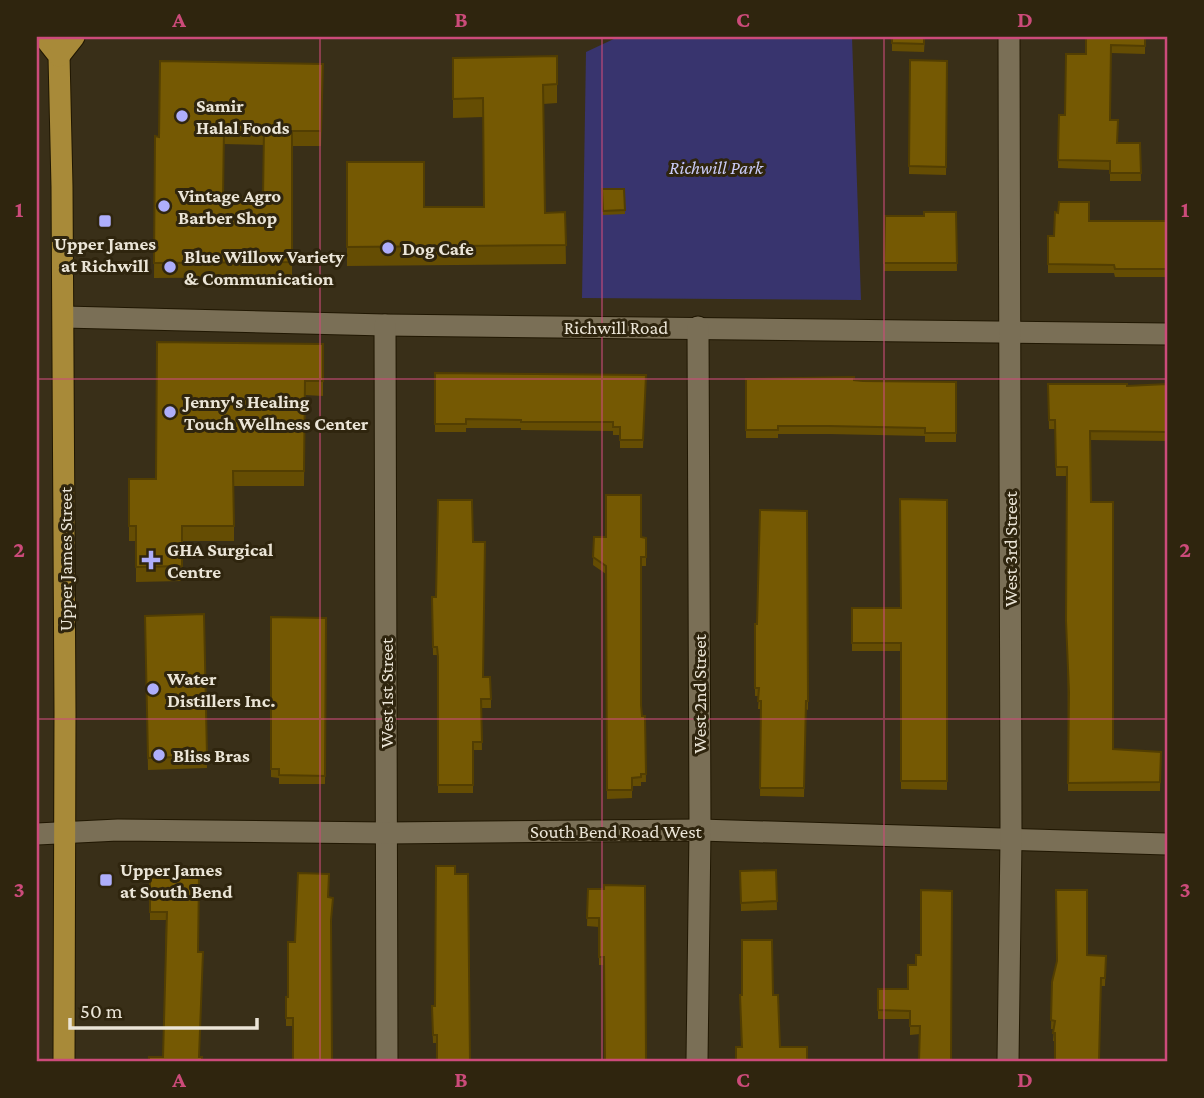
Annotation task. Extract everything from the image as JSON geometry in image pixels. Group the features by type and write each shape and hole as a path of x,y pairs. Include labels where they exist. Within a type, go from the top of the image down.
{"main road":[{"path":"44,37 59,57 74,37"},
{"name":"Upper James Street","path":"59,57 64,317 64,1061"}],"street":[{"name":"West 3rd Street","path":"1009,37 1009,1061"},
{"name":"Richwill Road","path":"64,317 385,325 1167,334"},
{"name":"West 1st Street","path":"385,325 387,1061"},
{"name":"West 2nd Street","path":"697,1061 700,830 698,327"},
{"name":"South Bend Road West","path":"37,834 118,830 700,830 1167,844"}],"green space":[{"name":"Richwill Park","path":"618,37 852,37 861,300 582,298 586,52"}],"building":[{"path":"892,37 924,37 924,44 892,43"},
{"path":"1086,37 1145,37 1145,46 1111,45 1110,120 1118,120 1117,143 1140,143 1141,173 1110,173 1110,161 1058,160 1059,115 1065,115 1066,54 1086,54"},
{"path":"557,56 557,84 543,85 545,213 565,212 566,245 347,247 347,162 424,162 424,207 484,207 483,98 453,99 453,58"},
{"path":"910,60 947,61 946,167 909,166"},
{"path":"160,61 323,64 321,131 292,131 292,262 154,263 155,136 159,137","holes":["224,129 264,130 263,197 223,198"]},
{"path":"602,189 624,189 625,210 603,211"},
{"path":"1059,202 1089,202 1089,221 1167,221 1167,269 1115,269 1114,265 1048,264 1048,236 1054,236 1055,212 1058,213"},
{"path":"924,212 956,212 957,263 884,263 885,216 924,216"},
{"path":"157,342 323,344 323,381 305,381 304,471 233,471 234,526 182,526 182,566 136,567 136,526 129,526 129,479 156,479"},
{"path":"435,373 646,375 643,440 620,440 620,427 613,427 613,422 466,419 466,424 435,424"},
{"path":"854,377 854,380 863,381 956,382 956,433 925,433 925,428 829,426 778,426 778,430 746,430 746,379"},
{"path":"1048,384 1167,384 1167,432 1090,431 1091,502 1113,502 1113,749 1161,752 1160,782 1068,783 1067,467 1056,467 1055,420 1049,420"},
{"path":"606,495 641,495 641,537 646,538 646,557 641,557 641,705 642,716 645,716 646,774 632,778 632,790 607,790 606,566 593,557 594,537 606,537"},
{"path":"900,499 947,500 947,781 901,781 901,643 852,643 852,608 901,608"},
{"path":"438,500 472,500 473,542 485,542 483,677 490,677 491,699 481,699 482,742 473,742 473,785 438,785 438,657 437,647 433,647 432,597 436,597"},
{"path":"760,510 807,511 808,701 804,788 760,788 761,701 758,701 759,688 755,688 755,624"},
{"path":"204,614 207,756 148,758 145,616"},
{"path":"271,617 326,618 325,776 279,775 279,769 271,769"},
{"path":"436,866 455,866 455,874 468,874 470,1061 437,1061 437,1035 433,1035 432,1006 435,1006"},
{"path":"776,870 777,901 741,903 740,871"},
{"path":"298,873 329,874 328,897 333,898 332,1061 293,1061 293,1018 286,1018 286,997 288,942 295,942"},
{"path":"150,878 199,878 198,952 203,952 199,1057 202,1057 202,1061 149,1061 149,1057 163,1057 167,912 150,912"},
{"path":"604,885 645,886 646,1061 605,1061 604,957 599,957 599,918 587,918 588,889 604,889"},
{"path":"921,890 952,891 951,1061 919,1061 920,1026 910,1026 910,1011 878,1010 878,989 908,989 908,965 916,965 916,955 921,955"},
{"path":"1056,890 1087,890 1087,955 1106,956 1105,978 1101,978 1099,1061 1055,1061 1055,1021 1051,1020 1052,982 1057,961"},
{"path":"742,940 772,940 773,995 778,995 780,1047 807,1047 807,1061 736,1061 736,1047 742,1047"}],"place":[{"name":"Samir Halal Foods","path":"182,116"},
{"name":"Vintage Agro Barber Shop","path":"164,206"},
{"name":"Upper James at Richwill","path":"105,221"},
{"name":"Dog Cafe","path":"388,248"},
{"name":"Blue Willow Variety & Communication","path":"170,267"},
{"name":"Jenny's Healing Touch Wellness Center","path":"170,412"},
{"name":"GHA Surgical Centre","path":"151,560"},
{"name":"Water Distillers Inc.","path":"153,689"},
{"name":"Bliss Bras","path":"159,755"},
{"name":"Upper James at South Bend","path":"106,880"}]}
